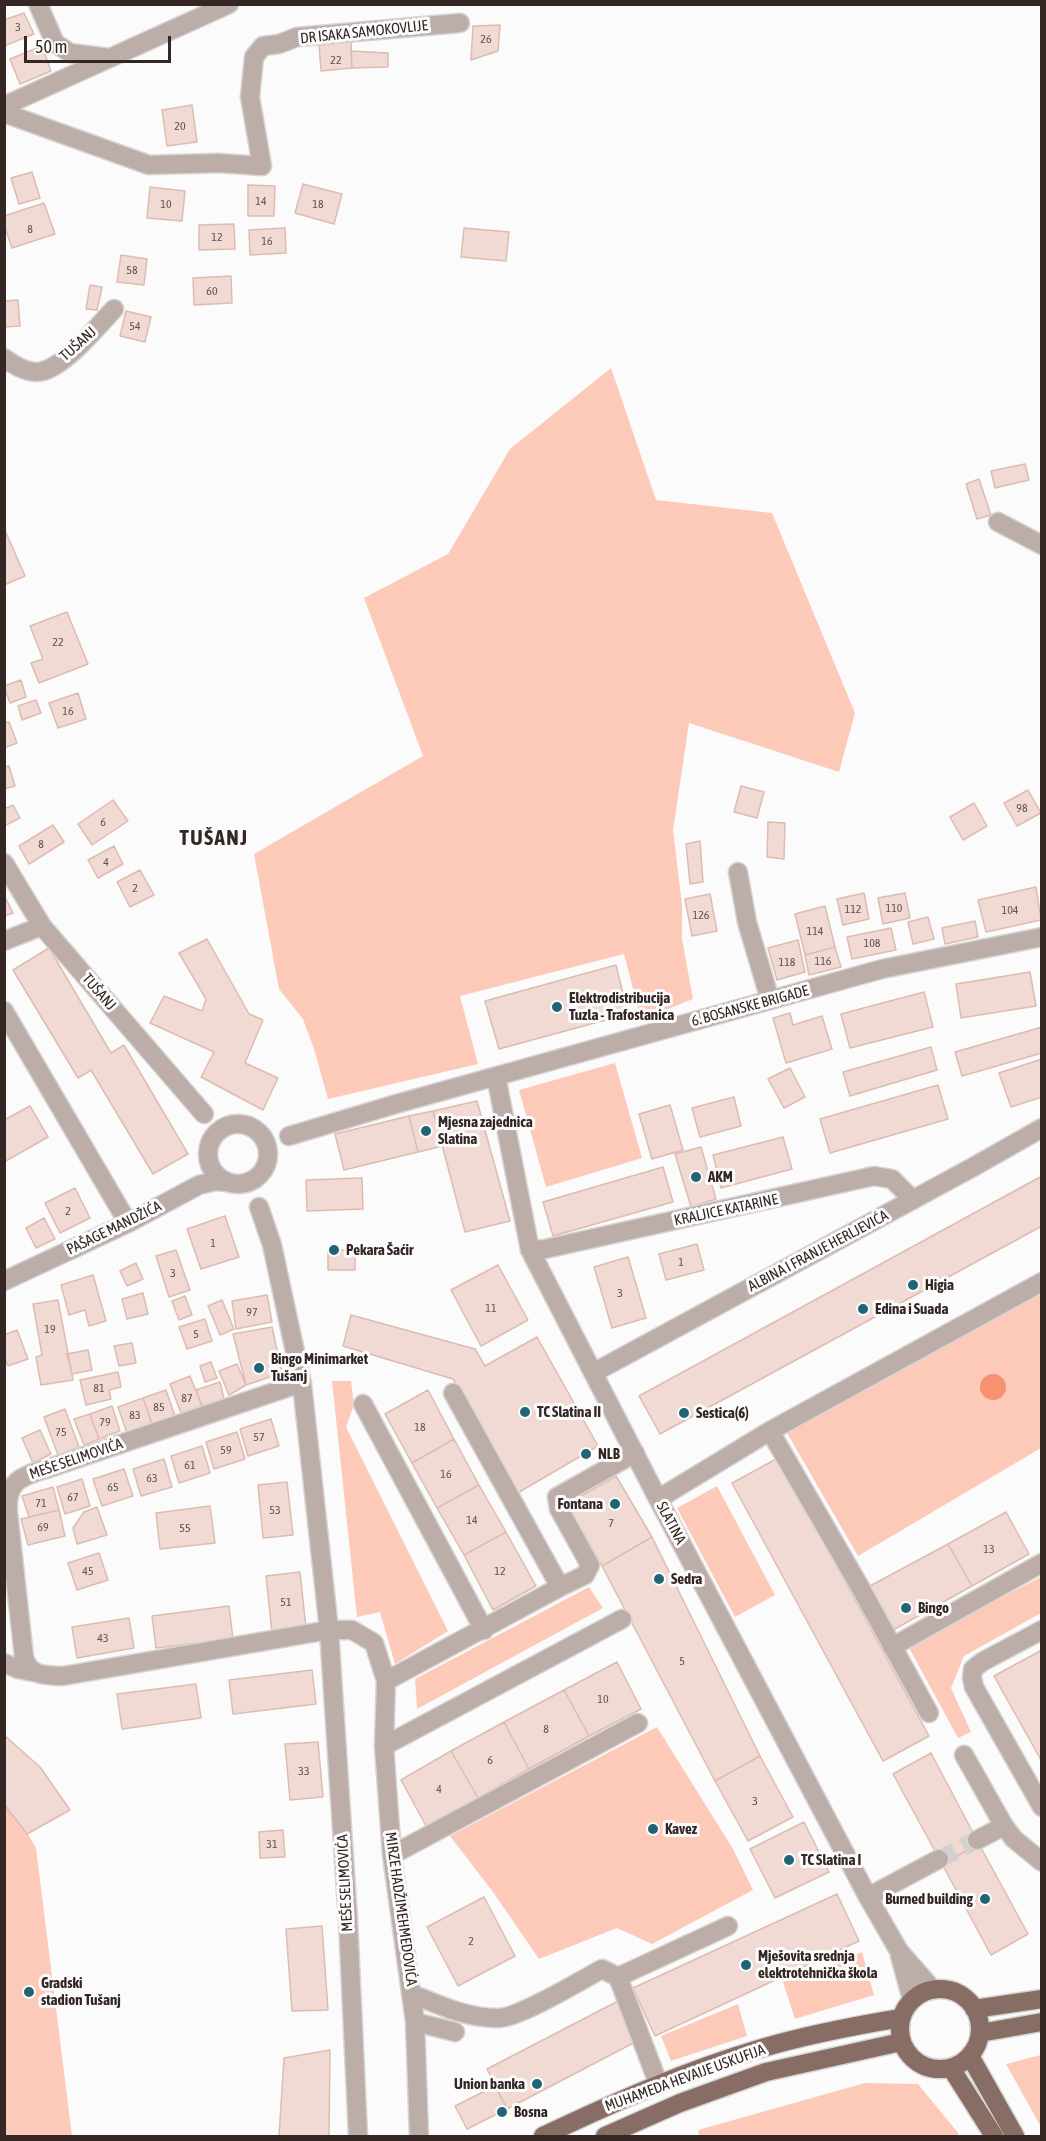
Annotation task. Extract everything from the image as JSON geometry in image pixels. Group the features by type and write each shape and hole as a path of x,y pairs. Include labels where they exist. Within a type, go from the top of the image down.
{"main road":[{"path":"945,1989 967,1999 975,2009 980,2033 977,2045 970,2056 961,2064 939,2070 926,2068 907,2053 899,2030 901,2018 912,2000 933,1990 945,1989"},
{"path":"975,2009 1041,1999"},
{"name":"MUHAMEDA HEVAIJE USKUFIJA","path":"543,2136 660,2084 758,2049 845,2028 901,2018"},
{"path":"980,2033 1041,2022"},
{"name":"MUHAMEDA HEVAIJE USKUFIJA","path":"605,2136 680,2103 766,2072 902,2042"},
{"path":"970,2056 1015,2136"},
{"path":"951,2068 994,2136"}],"street":[{"path":"38,4 56,43 70,53 110,58"},
{"path":"4,106 229,4"},
{"name":"DR ISAKA SAMOKOVLIJE","path":"4,113 149,165 218,163 262,166 250,97 254,57 263,46 279,44 297,37 460,23"},
{"name":"TUŠANJ","path":"4,358 18,369 42,372 60,362 78,347 114,309"},
{"path":"998,522 1041,546"},
{"name":"TUŠANJ","path":"4,863 42,926 204,1114"},
{"path":"738,872 747,922 770,1000"},
{"path":"4,941 42,926"},
{"name":"6. BOSANSKE BRIGADE","path":"289,1136 882,969 1041,937"},
{"path":"4,1011 128,1223"},
{"name":"SLATINA","path":"495,1077 530,1250 658,1499 868,1897 899,1951 933,1990"},
{"path":"204,1114 218,1121 251,1126 259,1132 268,1148 266,1167 261,1175 258,1190 259,1208"},
{"path":"204,1114 209,1126 210,1142"},
{"path":"232,1124 215,1134 207,1151 208,1161 218,1177 246,1193 259,1208"},
{"name":"ALBINA I FRANJE HERLJEVIĆA","path":"593,1373 1041,1128"},
{"path":"259,1132 289,1136"},
{"path":"268,1158 289,1136"},
{"path":"230,1184 244,1184 261,1175"},
{"name":"KRALJICE KATARINE","path":"530,1250 545,1249 874,1176 892,1179 913,1200"},
{"name":"PAŠAGE MANDŽIĆA","path":"4,1281 128,1223 199,1185 215,1181 230,1184"},
{"name":"MEŠE SELIMOVIĆA","path":"259,1208 272,1245 302,1384 329,1630 348,1920 358,2136"},
{"path":"658,1499 770,1431 1041,1282"},
{"name":"MEŠE SELIMOVIĆA","path":"33,1672 26,1664 24,1657 8,1512 8,1494 14,1483 58,1465 302,1384"},
{"path":"453,1393 560,1587"},
{"path":"363,1404 484,1630"},
{"path":"770,1431 929,1713"},
{"path":"386,1681 585,1575 590,1564 559,1509 557,1497 635,1453"},
{"path":"892,1647 1041,1563"},
{"path":"384,1746 622,1619"},
{"path":"4,1663 18,1670 41,1675 63,1676 329,1630"},
{"name":"MIRZE HADŽIMEHMEDOVIĆA","path":"329,1630 352,1630 374,1643 386,1681 384,1746 392,1855 415,2022 419,2136"},
{"path":"1041,1631 982,1662 973,1669 972,1678 974,1687 1041,1807"},
{"path":"4,1675 33,1672"},
{"path":"392,1855 639,1724"},
{"path":"964,1755 1004,1826 1014,1839 1041,1862"},
{"path":"977,1840 1004,1826"},
{"path":"868,1897 939,1860"},
{"path":"618,1977 728,1926"},
{"name":"SLATINA","path":"899,1951 912,2000"},
{"path":"412,1994 459,2013 499,2019 529,2008 602,1969 618,1977 655,2075"},
{"path":"415,2022 455,2032"}],"shaded area":[{"path":"611,368 656,500 772,513 855,713 839,772 689,723 673,830 682,905 682,939 693,999 641,1020 624,954 460,996 478,1064 328,1099 303,1019 279,989 254,854 423,756 364,598 448,554 510,449"},
{"path":"615,1063 642,1158 546,1187 519,1090"},
{"path":"1041,1282 1041,1448 858,1556 783,1426"},
{"path":"993,1374 1002,1378 1006,1387 1002,1396 993,1400 984,1396 980,1387 984,1378"},
{"path":"332,1381 351,1381 354,1405 346,1427 448,1631 395,1664 380,1612 357,1617"},
{"path":"717,1486 775,1595 735,1617 677,1508"},
{"path":"1041,1577 1041,1613 964,1656 951,1688 971,1732 958,1738 908,1646"},
{"path":"589,1587 603,1608 417,1709 415,1679"},
{"path":"657,1727 733,1849 753,1890 652,1944 617,1928 539,1959 493,1892 450,1836"},
{"name":"Gradski stadion Tušanj","path":"4,1735 40,1767 70,1810 28,1834 36,1848 72,2136 5,2136"},
{"path":"862,1952 874,1995 795,2019 783,1982"},
{"path":"738,2004 747,2036 671,2061 661,2036"},
{"path":"1042,2055 1041,2127 1006,2064"},
{"path":"865,2083 918,2084 959,2134 955,2136 699,2136 698,2130"}],"building":[{"path":"24,13 34,34 4,46 4,20"},
{"path":"500,25 498,51 471,60 473,26"},
{"path":"351,42 352,68 321,71 319,45"},
{"path":"42,46 51,71 20,84 10,59"},
{"path":"351,51 388,53 388,67 352,68"},
{"path":"192,105 197,142 167,146 162,110"},
{"path":"32,172 40,198 19,204 11,178"},
{"path":"303,184 342,194 334,224 295,213"},
{"path":"248,185 275,186 274,216 248,216"},
{"path":"150,187 185,191 182,221 147,218"},
{"path":"44,203 55,234 12,248 4,225 4,216"},
{"path":"234,224 235,249 199,250 199,225"},
{"path":"285,228 286,253 250,255 249,230"},
{"path":"464,228 509,232 506,261 461,257"},
{"path":"121,255 147,259 144,285 117,282"},
{"path":"231,276 232,303 194,305 193,278"},
{"path":"90,285 102,287 97,310 86,309"},
{"path":"18,300 20,326 4,327 4,301"},
{"path":"126,311 151,317 145,342 120,336"},
{"path":"1025,464 1029,480 995,488 991,471"},
{"path":"979,479 991,515 977,519 966,484"},
{"path":"4,528 25,576 4,585"},
{"path":"67,612 88,664 39,683 31,663 43,659 30,626"},
{"path":"21,680 26,697 10,703 4,686"},
{"path":"78,693 86,719 58,728 49,703"},
{"path":"36,700 41,713 22,720 18,706"},
{"path":"9,722 17,743 4,748 4,723"},
{"path":"9,766 15,786 4,789 4,767"},
{"path":"741,786 764,792 757,818 734,812"},
{"path":"1028,790 1041,813 1017,826 1004,803"},
{"path":"113,800 128,821 92,845 78,824"},
{"path":"974,803 987,826 963,840 950,817"},
{"path":"13,805 20,818 4,826 4,809"},
{"path":"768,822 785,823 784,859 767,857"},
{"path":"53,825 64,842 29,864 19,846"},
{"path":"700,841 703,882 690,884 686,844"},
{"path":"114,846 123,864 98,878 88,860"},
{"path":"140,870 154,895 130,907 117,882"},
{"path":"1036,887 1041,920 986,932 978,900"},
{"path":"864,893 869,919 843,925 837,899"},
{"path":"905,893 910,918 883,924 878,898"},
{"path":"710,894 717,931 692,936 685,899"},
{"path":"4,895 13,913 4,916"},
{"path":"825,906 835,947 805,955 795,914"},
{"path":"928,917 934,939 913,944 908,922"},
{"path":"975,921 978,937 945,944 942,928"},
{"path":"891,928 896,950 852,959 847,937"},
{"path":"207,939 249,1014 263,1020 245,1063 278,1078 263,1110 201,1077 214,1052 150,1023 164,996 202,1011 206,999 179,953"},
{"path":"798,940 805,972 777,980 768,948"},
{"path":"835,947 841,967 809,975 805,955"},
{"path":"49,948 111,1053 124,1045 188,1154 153,1174 91,1070 78,1078 13,970"},
{"name":"Elektrodistribucija Tuzla - Trafostanica","path":"616,965 628,1014 499,1049 485,1001"},
{"path":"1030,972 1036,1006 961,1018 956,984"},
{"path":"924,992 933,1027 850,1048 841,1014"},
{"path":"790,1013 793,1025 822,1016 832,1049 786,1063 773,1018"},
{"path":"1042,1027 1042,1053 962,1076 955,1052"},
{"path":"931,1047 937,1070 850,1096 843,1072"},
{"path":"1042,1059 1042,1097 1011,1107 999,1073"},
{"path":"790,1068 805,1097 784,1108 768,1079"},
{"path":"938,1085 948,1119 830,1153 820,1119"},
{"path":"734,1097 741,1126 700,1137 692,1108"},
{"path":"477,1101 510,1221 465,1232 433,1111"},
{"path":"670,1105 683,1150 652,1159 639,1114"},
{"path":"30,1106 48,1137 4,1162 4,1120"},
{"name":"Mjesna zajednica Slatina","path":"433,1111 443,1146 418,1152 409,1116"},
{"path":"409,1116 418,1152 344,1170 335,1134"},
{"path":"783,1137 792,1169 721,1188 713,1155"},
{"name":"AKM","path":"701,1147 716,1199 691,1207 675,1154"},
{"path":"663,1167 673,1202 553,1236 543,1202"},
{"path":"1042,1176 1042,1226 660,1434 639,1396"},
{"path":"362,1178 363,1209 307,1211 306,1180"},
{"path":"75,1188 90,1218 60,1233 45,1203"},
{"path":"225,1216 239,1257 201,1269 187,1229"},
{"path":"44,1218 55,1239 36,1248 26,1228"},
{"path":"697,1244 704,1270 666,1280 659,1254"},
{"path":"176,1250 190,1290 169,1297 156,1256"},
{"path":"328,1250 355,1250 355,1270 328,1270"},
{"path":"628,1257 646,1318 612,1328 594,1267"},
{"path":"136,1263 143,1279 127,1286 120,1271"},
{"path":"498,1265 528,1320 481,1346 451,1290"},
{"path":"93,1275 106,1321 89,1326 85,1310 69,1315 61,1285"},
{"path":"143,1293 148,1314 127,1319 122,1299"},
{"path":"267,1295 272,1322 236,1329 232,1301"},
{"path":"185,1296 192,1315 179,1320 172,1301"},
{"path":"58,1300 73,1380 41,1385 36,1357 42,1355 33,1304"},
{"path":"222,1300 234,1329 220,1335 208,1306"},
{"name":"TC Slatina II","path":"351,1315 475,1349 485,1366 537,1337 598,1446 516,1494 453,1379 343,1346"},
{"path":"205,1319 212,1341 187,1349 179,1327"},
{"path":"272,1327 282,1373 246,1385 233,1334"},
{"path":"17,1330 28,1359 8,1366 4,1356 4,1335"},
{"path":"132,1343 136,1363 119,1366 114,1346"},
{"path":"88,1350 92,1370 72,1374 67,1354"},
{"path":"211,1362 217,1378 205,1382 200,1366"},
{"path":"237,1364 246,1385 229,1395 219,1371"},
{"path":"118,1372 121,1387 109,1390 111,1399 86,1405 80,1380"},
{"path":"190,1376 202,1406 181,1413 170,1384"},
{"path":"220,1382 224,1399 202,1406 196,1390"},
{"path":"166,1390 175,1416 152,1424 143,1398"},
{"path":"428,1390 454,1439 412,1463 385,1414"},
{"path":"143,1398 152,1424 127,1433 118,1407"},
{"path":"112,1406 120,1431 99,1439 90,1414"},
{"path":"65,1409 79,1447 58,1455 44,1417"},
{"path":"90,1414 99,1439 84,1445 74,1419"},
{"path":"271,1419 279,1446 248,1456 240,1429"},
{"path":"40,1430 51,1454 33,1463 22,1438"},
{"path":"237,1432 245,1459 214,1469 206,1442"},
{"path":"454,1439 479,1485 437,1508 412,1463"},
{"path":"202,1446 210,1473 179,1483 171,1456"},
{"path":"778,1458 929,1736 883,1761 732,1483"},
{"path":"164,1459 172,1487 141,1496 133,1469"},
{"path":"124,1469 133,1496 102,1506 93,1479"},
{"path":"616,1476 652,1537 602,1566 567,1504"},
{"path":"82,1479 90,1506 65,1514 57,1487"},
{"path":"287,1482 293,1535 263,1538 258,1485"},
{"path":"479,1485 506,1532 464,1555 437,1508"},
{"path":"53,1487 59,1510 29,1517 22,1496"},
{"path":"210,1506 215,1543 160,1549 156,1513"},
{"path":"97,1507 107,1535 77,1544 73,1528 84,1512"},
{"path":"59,1510 65,1536 28,1545 21,1519"},
{"path":"1006,1512 1029,1554 972,1586 948,1544"},
{"path":"506,1532 536,1586 493,1610 464,1555"},
{"path":"652,1537 760,1756 715,1781 602,1566"},
{"name":"Bingo","path":"948,1544 972,1586 893,1630 870,1586"},
{"path":"99,1553 108,1580 77,1590 68,1563"},
{"path":"300,1572 306,1628 272,1632 266,1576"},
{"path":"229,1606 233,1639 156,1648 152,1616"},
{"path":"129,1618 134,1648 77,1658 72,1627"},
{"path":"1042,1650 1042,1762 994,1676"},
{"path":"617,1662 641,1709 589,1736 564,1690"},
{"path":"312,1670 316,1704 233,1714 229,1680"},
{"path":"196,1684 201,1718 122,1729 117,1694"},
{"path":"564,1690 589,1736 529,1769 504,1722"},
{"path":"504,1722 529,1769 478,1798 451,1751"},
{"path":"4,1735 40,1767 70,1810 27,1834 4,1804"},
{"path":"318,1742 323,1797 290,1800 285,1744"},
{"path":"451,1751 478,1798 426,1826 401,1780"},
{"path":"931,1753 979,1844 942,1864 893,1774"},
{"path":"760,1756 793,1817 748,1841 715,1781"},
{"name":"TC Slatina I","path":"804,1822 829,1872 775,1898 750,1849"},
{"path":"283,1830 285,1857 260,1858 259,1832"},
{"name":"Burned building","path":"979,1844 1028,1934 991,1955 942,1864"},
{"name":"Mješovita srednja elektrotehnička škola","path":"837,1894 859,1941 655,2036 633,1988"},
{"path":"484,1897 515,1956 458,1986 427,1927"},
{"path":"322,1926 328,2010 292,2011 286,1929"},
{"path":"620,2000 641,2039 507,2109 487,2069"},
{"path":"330,2050 329,2136 279,2136 284,2058"},
{"path":"495,2086 507,2109 467,2129 455,2106"}],"tunnel":[{"path":"939,1859 977,1840"}],"place":[{"name":"Elektrodistribucija Tuzla - Trafostanica","path":"557,1007"},
{"name":"Mjesna zajednica Slatina","path":"426,1131"},
{"name":"AKM","path":"696,1177"},
{"name":"Pekara Šaćir","path":"334,1250"},
{"name":"Higia","path":"913,1285"},
{"name":"Edina i Suada","path":"863,1309"},
{"name":"Bingo Minimarket Tušanj","path":"259,1368"},
{"name":"TC Slatina II","path":"525,1412"},
{"name":"Sestica(6)","path":"684,1413"},
{"name":"NLB","path":"586,1454"},
{"name":"Fontana","path":"615,1504"},
{"name":"Sedra","path":"659,1579"},
{"name":"Bingo","path":"906,1608"},
{"name":"Kavez","path":"653,1829"},
{"name":"TC Slatina I","path":"789,1860"},
{"name":"Burned building","path":"985,1899"},
{"name":"Mješovita srednja elektrotehnička škola","path":"746,1965"},
{"name":"Gradski stadion Tušanj","path":"29,1992"},
{"name":"Union banka","path":"537,2084"},
{"name":"Bosna","path":"502,2112"}],"district":[{"name":"TUŠANJ","path":"214,838"}]}
